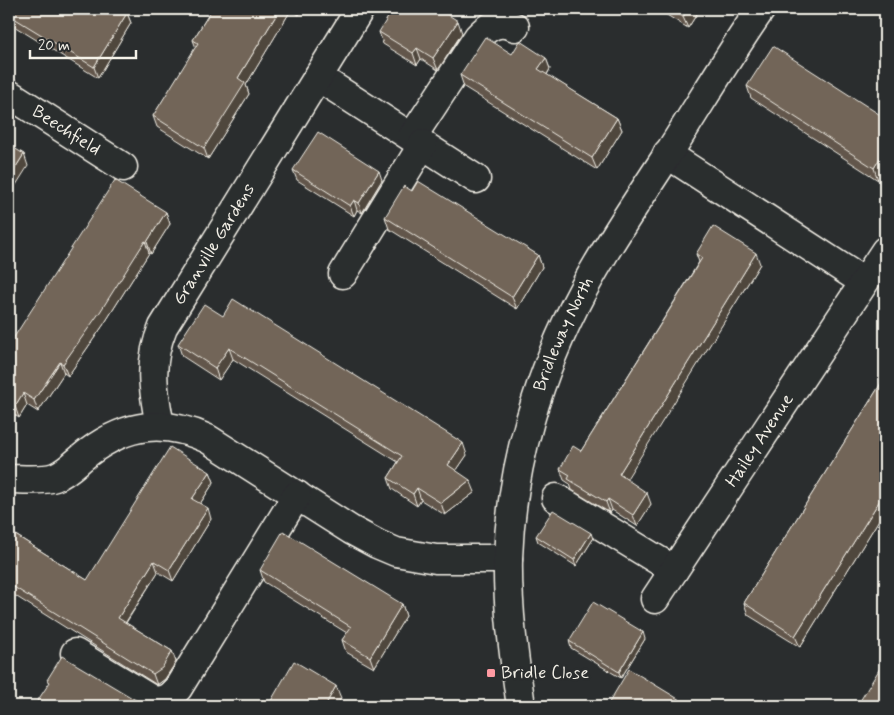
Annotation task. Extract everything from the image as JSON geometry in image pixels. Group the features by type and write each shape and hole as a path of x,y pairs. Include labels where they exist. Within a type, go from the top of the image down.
{"street":[{"name":"Granville Gardens","path":"160,426 154,396 152,364 163,327 360,9"},
{"name":"Bridleway North","path":"521,706 512,646 508,558 512,508 519,464 543,381 563,331 582,291 606,249 760,9"},
{"path":"343,274 478,36 493,24 501,23 515,27"},
{"path":"318,77 476,179"},
{"name":"Beechfield","path":"9,94 123,167"},
{"path":"667,154 864,282"},
{"name":"Hailey Avenue","path":"655,599 885,251"},
{"path":"9,479 52,478 63,474 74,462 108,439 144,426 160,426 194,432 208,439 351,530 396,552 436,559 508,558"},
{"path":"75,653 152,700 160,701 170,697 178,688 297,495"},
{"path":"556,498 674,570"}],"building":[{"path":"9,9 121,9 127,13 94,67 9,15"},
{"path":"212,9 280,9 238,78 245,83 204,148 153,116 198,43 193,40"},
{"path":"393,9 439,9 458,21 433,58 417,48 413,53 379,32"},
{"path":"671,9 688,9 683,17"},
{"path":"485,37 512,54 520,41 546,58 538,69 617,118 592,158 460,75"},
{"path":"773,46 885,118 885,150 874,168 747,86"},
{"path":"318,132 379,171 359,203 354,200 350,206 293,170"},
{"path":"9,145 24,154 9,178"},
{"path":"115,180 166,212 63,364 60,362 34,400 23,393 15,406 9,403 9,345"},
{"path":"418,181 538,255 512,297 385,217 404,186 412,191"},
{"path":"713,226 756,253 619,474 647,493 633,515 608,499 606,502 568,479 570,475 560,469 573,446 581,451 702,258 696,254"},
{"path":"233,299 463,443 448,465 470,480 441,503 417,488 413,494 388,478 402,456 229,348 215,368 178,344 204,304 223,316"},
{"path":"885,377 885,492 795,636 744,603"},
{"path":"170,447 210,472 192,499 208,508 169,570 154,561 118,618 172,651 162,668 153,674 9,584 9,531 87,580"},
{"path":"553,510 591,533 574,560 536,536"},
{"path":"283,531 402,604 370,657 342,640 351,627 260,570"},
{"path":"593,602 643,632 619,672 569,641"},
{"path":"62,656 144,706 34,706 50,682 47,680"},
{"path":"885,660 885,706 857,706"},
{"path":"294,661 336,686 325,706 268,706"},
{"path":"629,669 680,700 676,706 607,706"}],"place":[{"name":"Bridle Close","path":"491,673"}]}
